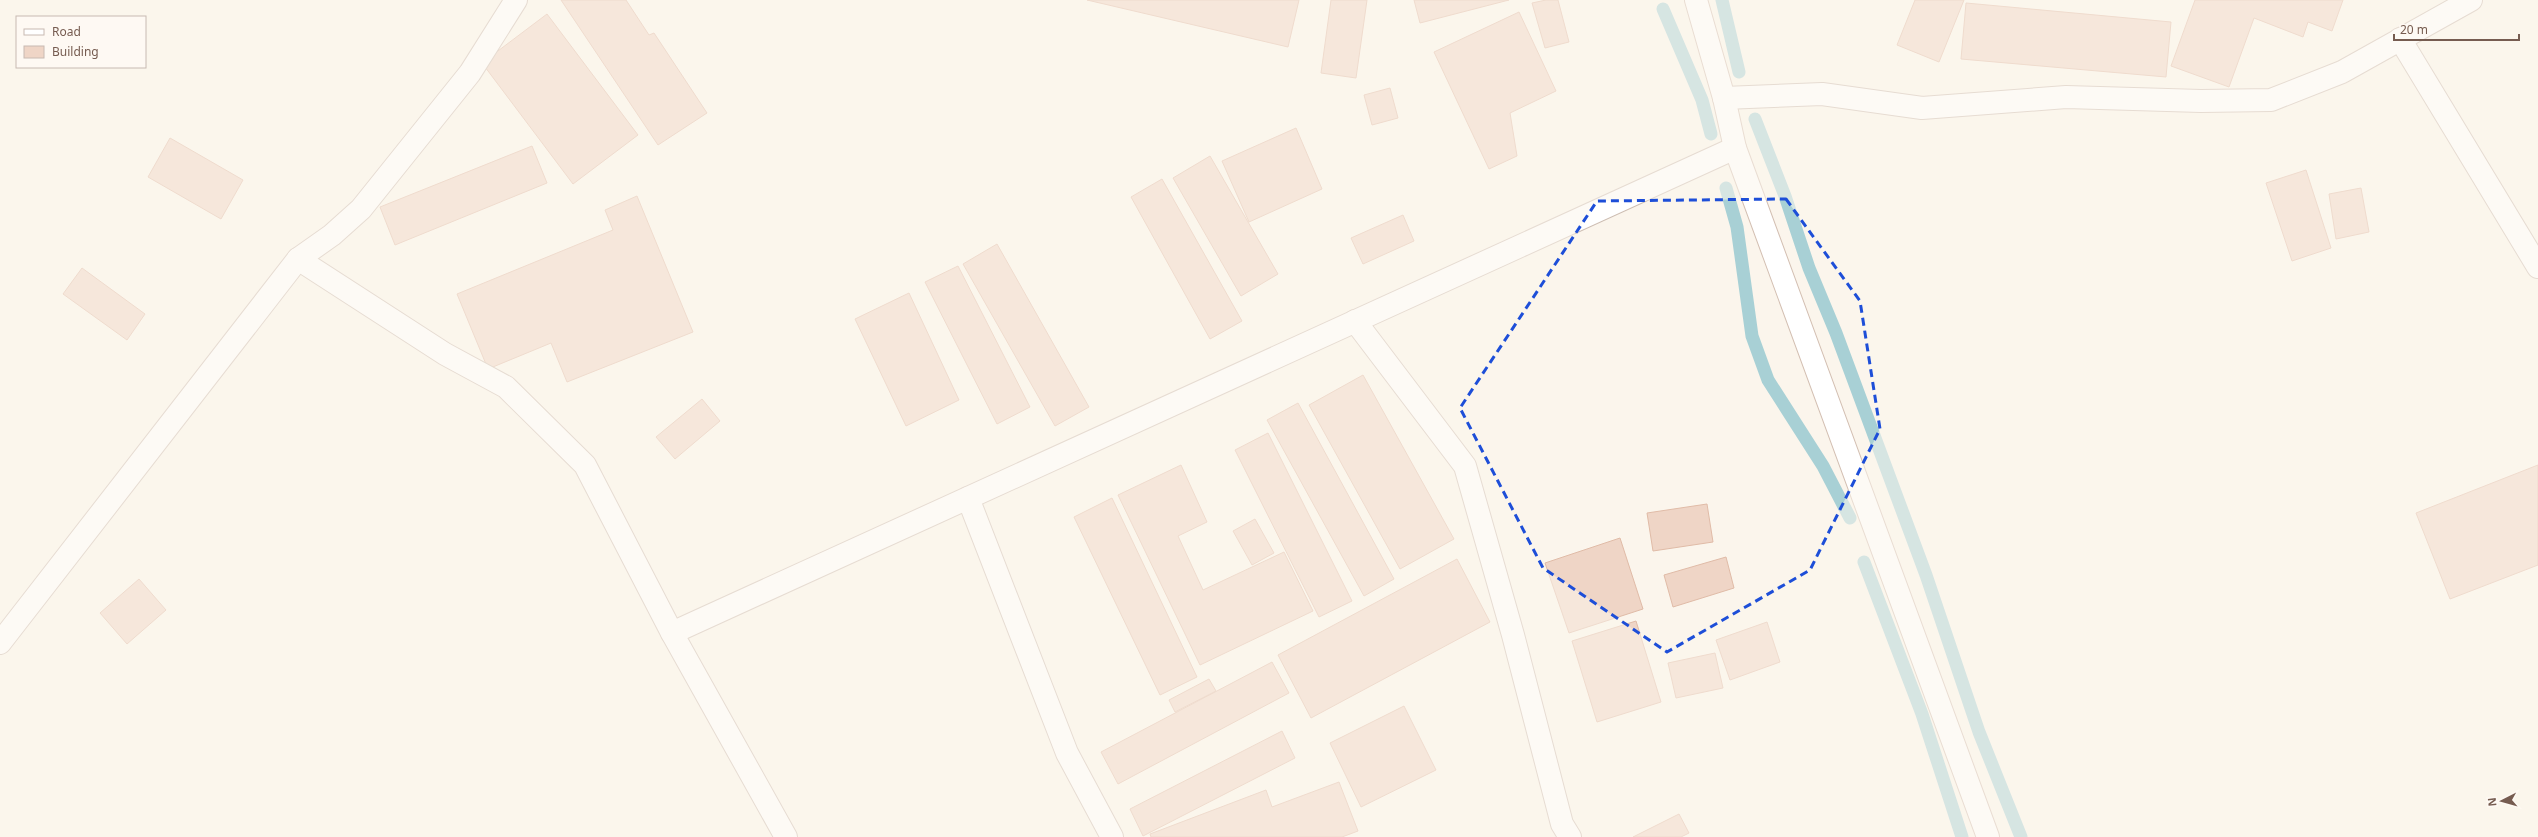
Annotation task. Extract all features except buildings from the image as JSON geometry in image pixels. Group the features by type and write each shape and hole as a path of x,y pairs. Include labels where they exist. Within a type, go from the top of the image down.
{"street":[{"path":"0,643 298,259 332,236 361,208 470,73 516,0"},
{"path":"1696,0 1724,98 1735,148 1988,837"},
{"path":"1724,98 1822,94 1922,108 2066,97 2201,101 2271,100 2342,72 2471,0"},
{"path":"2400,39 2538,267"},
{"path":"672,633 1735,148"},
{"path":"298,259 445,354 506,387 585,465 672,633 786,837"},
{"path":"1355,321 1465,466 1513,635 1562,824 1570,837"},
{"path":"968,498 1067,752 1112,837"}],"highlighted area":[{"path":"1786,199 1860,301 1880,429 1810,570 1667,652 1543,568 1460,408 1597,201"}],"waterway":[{"path":"1722,0 1739,72"},
{"path":"1663,9 1702,100 1711,134"},
{"path":"1755,119 1785,196 1809,268 1836,333 1926,575 1979,732 2021,837"},
{"path":"1726,188 1737,227 1752,336 1768,380 1823,466 1850,518"},
{"path":"1864,562 1922,714 1962,837"}]}
